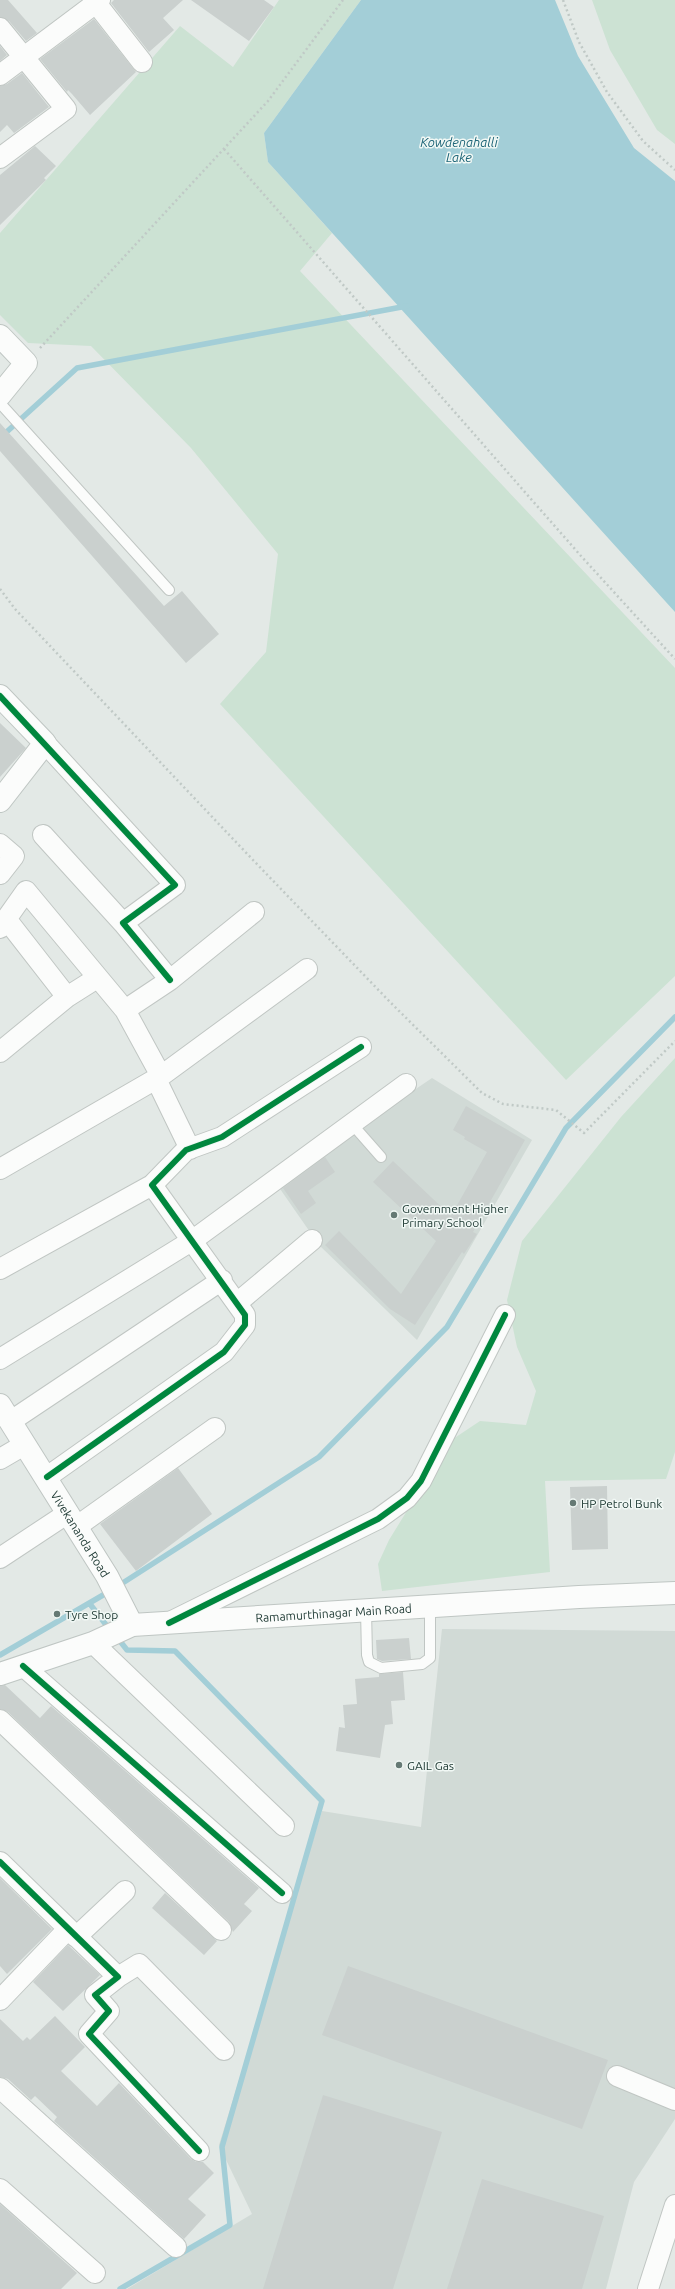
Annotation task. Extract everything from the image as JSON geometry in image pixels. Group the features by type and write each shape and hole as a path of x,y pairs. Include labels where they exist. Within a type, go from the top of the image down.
{"main road":[{"path":"0,336 26,363 0,395"},
{"path":"0,696 46,743 0,801"},
{"name":"Vivekananda Road","path":"6,1413 24,1445 47,1477 107,1576 132,1625"},
{"name":"Ramamurthinagar Main Road","path":"0,1674 93,1643 132,1625 675,1592"}],"street":[{"path":"0,75 98,2 142,62"},
{"path":"0,28 66,109 0,158"},
{"path":"46,743 175,885 123,924"},
{"path":"43,835 123,924 170,980"},
{"path":"0,844 14,856 0,874"},
{"path":"67,997 4,924 26,891 124,1010 159,1077 190,1149"},
{"path":"124,1010 170,980 254,912"},
{"path":"0,1170 159,1077 307,969"},
{"path":"0,1052 67,997 97,978"},
{"path":"0,1269 152,1185 190,1149 222,1136 361,1047"},
{"path":"0,1359 193,1240 406,1084"},
{"path":"47,1477 224,1352 245,1325 245,1315 222,1280 152,1185"},
{"path":"237,1303 312,1240"},
{"path":"6,1413 222,1280"},
{"path":"169,1623 378,1519 407,1498 421,1481 505,1315"},
{"path":"0,1558 72,1520 215,1428"},
{"path":"0,1459 24,1445"},
{"path":"93,1643 284,1826"},
{"path":"23,1666 282,1893"},
{"path":"0,1720 221,1930"},
{"path":"0,1862 118,1977"},
{"path":"0,2000 72,1933 125,1890"},
{"path":"199,2151 89,2034 109,2011 96,1995 118,1977 139,1964 224,2050"},
{"path":"617,2076 675,2100"},
{"path":"0,2088 176,2247"},
{"path":"0,2189 95,2273"},
{"path":"648,2289 675,2205"}],"lane":[{"path":"0,403 169,590"},
{"path":"352,1124 382,1157"},
{"path":"366,1610 367,1655 369,1662 381,1668 422,1664 430,1658 430,1606"}],"path":[{"path":"26,363 268,101 343,0"},
{"path":"563,0 579,42 607,92 643,141 675,170"},
{"path":"224,149 581,556 675,659"},
{"path":"0,589 15,609 253,860 391,1003 482,1093 503,1104 556,1110 584,1133 675,1041"}],"shaded area":[{"name":"Government Higher Primary School","path":"432,1078 532,1140 417,1340 319,1245 278,1186 326,1150"},
{"path":"442,1629 675,1631 675,2119 634,2182 606,2289 127,2289 252,2214 219,2145 322,1811 421,1827"}],"green space":[{"path":"279,0 361,0 264,133 268,162 332,233 300,271 675,668 675,976 566,1080 220,704 266,652 278,554 191,448 91,346 28,343 0,315 0,233 180,26 233,67"},
{"path":"592,0 675,0 675,144 657,130 610,50"},
{"path":"675,1058 675,1452 666,1479 545,1481 550,1572 382,1591 378,1564 389,1540 450,1441 480,1421 526,1425 536,1391 517,1347 507,1300 522,1241 621,1117"}],"water":[{"name":"Kowdenahalli Lake","path":"361,0 555,0 578,56 634,148 675,181 675,612 268,162 264,133"}],"building":[{"path":"0,0 8,0 37,33 26,41 9,21 0,17"},
{"path":"114,0 183,0 163,18 174,30 149,52 111,3"},
{"path":"191,0 264,0 274,7 249,41"},
{"path":"94,19 136,72 90,115 68,90 67,92 40,59"},
{"path":"0,46 7,55 0,61"},
{"path":"22,73 49,107 14,133 7,125 0,132 0,86 7,84"},
{"path":"35,146 56,166 44,178 46,180 0,225 0,175"},
{"path":"0,423 164,606 182,591 219,634 186,663 0,451"},
{"path":"0,723 26,748 0,777"},
{"path":"466,1106 525,1140 473,1232 477,1234 464,1254 462,1252 415,1325 390,1309 325,1245 339,1231 401,1294 436,1241 373,1182 393,1161 451,1216 487,1152 464,1139 465,1137 453,1130"},
{"path":"325,1157 335,1172 308,1191 316,1203 301,1214 283,1188"},
{"path":"178,1468 212,1514 136,1571 100,1524"},
{"path":"607,1486 608,1549 572,1550 570,1487"},
{"path":"409,1638 411,1659 382,1661 377,1659 376,1640"},
{"path":"403,1672 405,1700 391,1701 393,1724 385,1725 380,1758 336,1751 339,1727 345,1728 343,1705 357,1704 355,1679 379,1677 379,1674"},
{"path":"5,1685 40,1718 51,1706 259,1888 244,1904 252,1911 233,1932 229,1922 8,1712 0,1709 0,1686"},
{"path":"0,1878 52,1929 7,1974 0,1966"},
{"path":"165,1893 217,1941 204,1955 152,1908"},
{"path":"68,1945 100,1975 63,2011 33,1982"},
{"path":"348,1966 608,2060 582,2129 322,2035"},
{"path":"55,2016 85,2047 61,2071 97,2106 119,2083 191,2159 196,2162 203,2162 214,2173 188,2199 206,2215 184,2239 54,2121 57,2117 35,2096 31,2100 8,2079 0,2077 0,2019 23,2041 27,2037 30,2040"},
{"path":"323,2095 442,2132 393,2289 263,2289"},
{"path":"482,2179 604,2216 582,2289 447,2289"},
{"path":"0,2204 77,2273 61,2289 0,2289"}],"waterway":[{"path":"0,438 77,368 407,306"},
{"path":"118,1586 319,1457 447,1327 566,1128 675,1017"},
{"path":"0,1655 110,1591"},
{"path":"90,1604 110,1630"},
{"path":"116,1636 127,1650 175,1651 322,1801 222,2147 230,2225 120,2289"}],"cycle path":[{"path":"0,696 175,885 123,923 170,980"},
{"path":"47,1477 224,1352 245,1325 245,1315 152,1185 186,1150 222,1137 361,1047"},
{"path":"169,1623 378,1519 407,1498 421,1481 505,1315"},
{"path":"23,1666 282,1893"},
{"path":"0,1862 118,1977 95,1995 109,2011 89,2034 199,2151"}],"place":[{"name":"Government Higher Primary School","path":"394,1215"},
{"name":"HP Petrol Bunk","path":"573,1503"},
{"name":"Tyre Shop","path":"57,1614"},
{"name":"GAIL Gas","path":"399,1765"}]}
